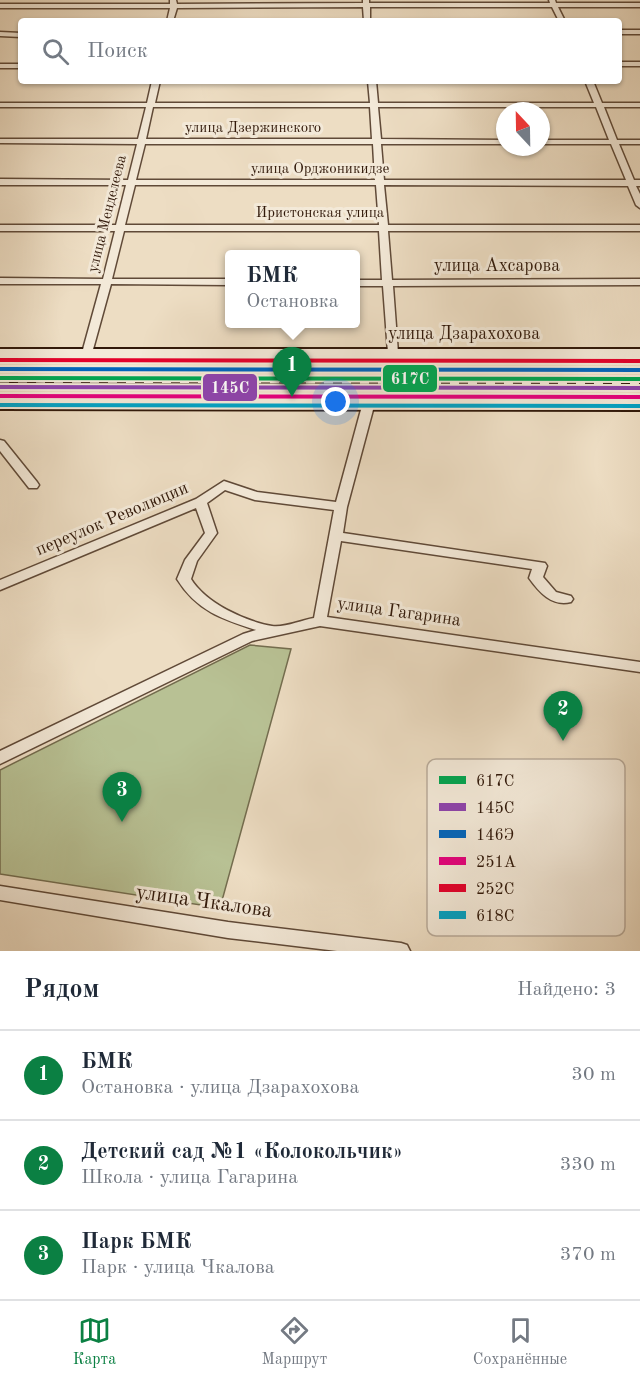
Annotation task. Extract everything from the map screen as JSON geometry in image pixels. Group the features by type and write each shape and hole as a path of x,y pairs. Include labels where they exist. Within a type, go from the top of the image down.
{"street":[{"path":"171,18 174,3"},
{"path":"0,6 174,3 640,5"},
{"path":"366,3 367,18"},
{"path":"553,3 560,18"},
{"path":"622,32 640,32"},
{"path":"0,34 18,34"},
{"path":"622,64 640,64"},
{"path":"0,66 18,66"},
{"name":"улица Менделеева","path":"87,353 155,84"},
{"path":"372,84 393,353"},
{"path":"591,84 613,142 636,183 640,205"},
{"path":"0,105 640,105"},
{"name":"улица Дзержинского","path":"0,141 496,142"},
{"path":"550,142 640,142"},
{"name":"улица Орджоникидзе","path":"0,182 636,183"},
{"name":"Иристонская улица","path":"0,228 640,228"},
{"path":"0,281 225,282"},
{"name":"улица Ахсарова","path":"360,283 640,282"},
{"name":"улица Дзарахохова","path":"0,353 640,352"},
{"path":"0,404 640,405"},
{"path":"320,621 341,507 368,406"},
{"path":"0,443 33,485"},
{"name":"переулок Революции","path":"0,585 200,502 224,485 255,496 341,507"},
{"path":"200,502 211,533 191,560 184,579 189,591 216,610 272,631"},
{"path":"335,536 540,566 536,578 552,596 566,599"},
{"name":"улица Гагарина","path":"0,758 248,637 320,621 640,667"},
{"name":"улица Чкалова","path":"0,893 228,930 401,951"}],"green space":[{"path":"250,645 291,649 220,908 0,874 0,770"}],"railway":[{"path":"0,381 640,383"}],"transit line":[{"name":"252С","path":"0,360 640,361"},
{"name":"146Э","path":"0,369 640,370"},
{"name":"617C","path":"0,378 640,379"},
{"name":"145С","path":"0,387 640,388"},
{"name":"251А","path":"0,396 640,397"},
{"name":"618С","path":"0,405 640,406"}],"place":[{"name":"БМК","path":"292,397"},
{"name":"Детский сад №1 «Колокольчик»","path":"563,741"},
{"name":"Парк БМК","path":"122,822"}]}
